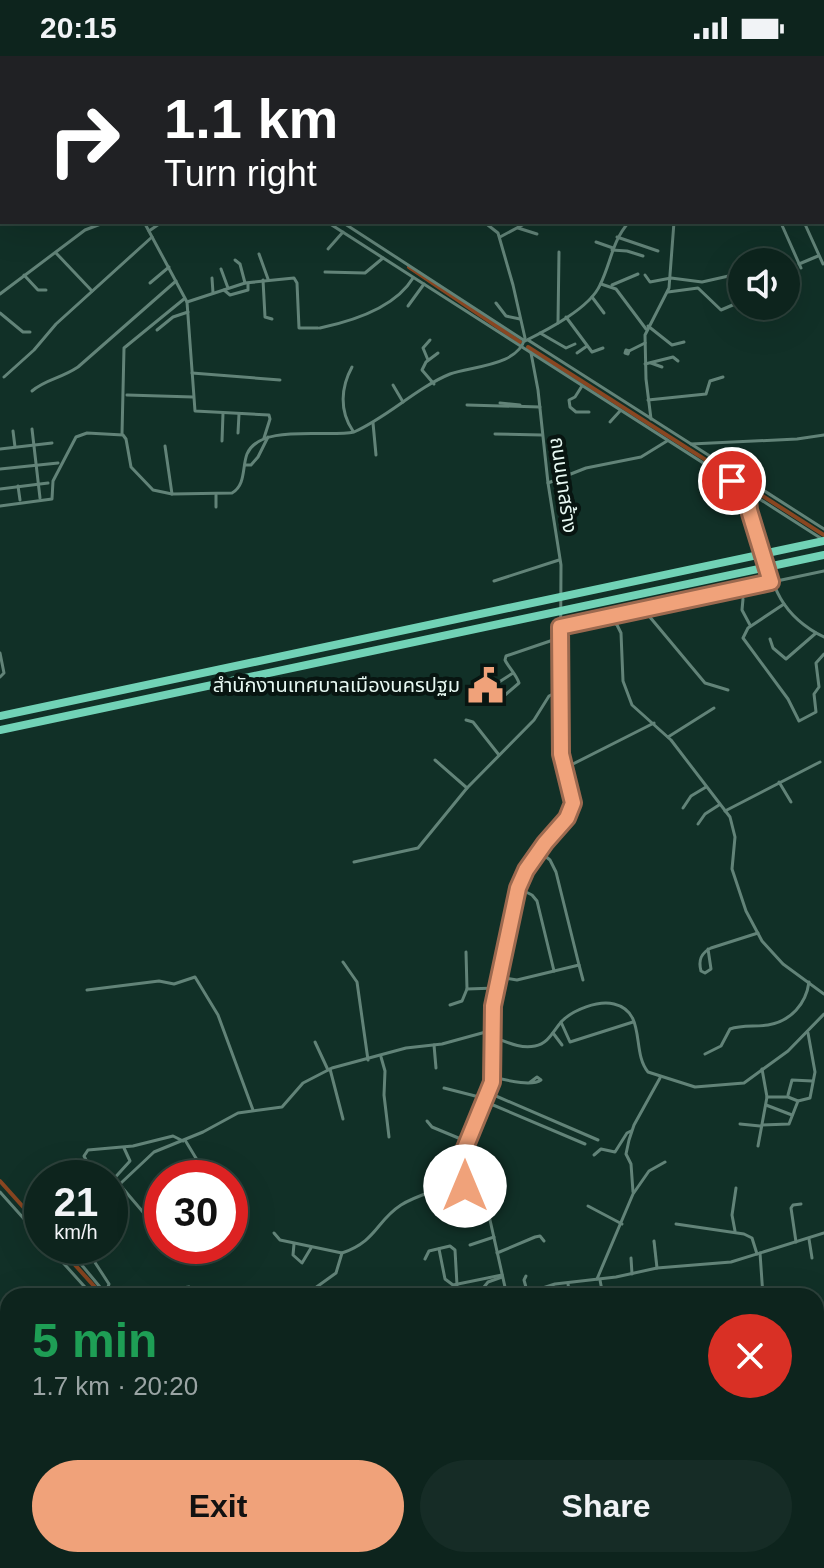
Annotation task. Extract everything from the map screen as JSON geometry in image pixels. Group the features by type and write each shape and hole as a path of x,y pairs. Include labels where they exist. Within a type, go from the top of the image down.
{"highway":[{"path":"0,716 824,541"},
{"path":"0,730 824,555"}],"street":[{"path":"0,294 85,230 101,224"},
{"path":"145,224 186,300 195,411 269,415 266,438 258,457 251,465 245,465"},
{"path":"149,231 159,224"},
{"path":"330,224 667,441 685,445 824,435"},
{"path":"345,224 651,420 824,541"},
{"path":"487,224 499,238 526,340"},
{"path":"499,238 525,224"},
{"path":"413,278 404,290 360,318 319,328 299,328 297,283 294,278 247,283 186,300 124,348 122,434 126,439 131,467 153,490 172,494 236,491 249,450 266,438 288,434 337,435 354,432 449,375 510,357 526,340 558,323 592,297 601,284 617,237 627,224"},
{"path":"651,420 645,343 647,327 668,292 674,224"},
{"path":"785,224 800,266 819,255"},
{"path":"805,224 823,264"},
{"path":"518,228 537,234"},
{"path":"328,249 343,232"},
{"path":"4,377 152,236"},
{"path":"617,237 658,251"},
{"path":"596,242 643,256"},
{"path":"55,252 92,291"},
{"path":"558,323 559,252"},
{"path":"259,254 266,280 265,317 272,319"},
{"path":"325,272 365,273 383,258"},
{"path":"221,269 230,295 245,292 247,283 241,266 235,260"},
{"path":"150,283 169,267"},
{"path":"610,286 638,274"},
{"path":"24,275 38,290 46,290"},
{"path":"645,275 650,282 671,278 702,282 728,276"},
{"path":"212,278 213,294"},
{"path":"32,391 78,367 176,281"},
{"path":"601,284 610,286 620,294 647,327 672,345 684,342"},
{"path":"408,306 422,286"},
{"path":"668,292 698,288 721,310 728,307"},
{"path":"592,297 604,313"},
{"path":"496,303 506,316 520,319"},
{"path":"157,330 173,317 188,312"},
{"path":"0,313 23,332 30,332"},
{"path":"566,317 594,353 603,348"},
{"path":"540,333 566,348 575,344"},
{"path":"428,360 423,350 430,340"},
{"path":"629,351 645,343"},
{"path":"577,353 588,346"},
{"path":"434,384 422,370 428,360 438,353"},
{"name":"ถนนนาสร้าง","path":"531,353 561,559 561,754 572,792 573,808 539,851"},
{"path":"648,363 673,357 678,361"},
{"path":"648,363 662,367"},
{"path":"352,367 343,390 347,420 354,432"},
{"path":"191,373 280,380"},
{"path":"648,400 706,394 710,381 723,377"},
{"path":"393,385 403,403"},
{"path":"582,386 568,401 576,412 589,412"},
{"path":"127,395 193,397"},
{"path":"500,403 523,406"},
{"path":"467,405 540,407"},
{"path":"610,422 621,411"},
{"path":"222,441 223,413"},
{"path":"238,433 239,414"},
{"path":"373,422 376,455"},
{"path":"32,429 40,498"},
{"path":"13,431 15,447"},
{"path":"0,506 52,499 53,481 78,435 122,434"},
{"path":"495,434 542,435"},
{"path":"548,483 586,468 641,457 667,441"},
{"path":"0,449 52,443"},
{"path":"685,445 824,529"},
{"path":"165,446 172,494"},
{"path":"0,469 58,463"},
{"path":"0,489 48,483"},
{"path":"18,486 20,500"},
{"path":"747,490 749,510 771,582 799,621 824,637"},
{"path":"216,507 217,494"},
{"path":"494,581 561,559"},
{"path":"560,627 824,571"},
{"path":"743,599 742,610 751,626"},
{"path":"784,604 744,632 744,642 788,699 799,721 816,712 814,694 819,687 816,663 824,654"},
{"path":"643,609 705,683 728,690"},
{"path":"606,617 621,633 622,674 632,705 668,737 725,811 735,830 731,862 735,882 758,933 783,964 824,993"},
{"path":"770,639 773,648 786,659 816,633"},
{"path":"513,673 496,684 505,695 519,683 513,673 505,660 507,655 559,638"},
{"path":"0,653 4,673 0,677"},
{"path":"354,862 417,849 467,788 534,720 549,696 559,691"},
{"path":"668,737 714,708"},
{"path":"466,720 475,724 499,755"},
{"path":"564,769 654,723"},
{"path":"435,760 467,788"},
{"path":"725,811 820,762"},
{"path":"779,782 791,802"},
{"path":"683,808 693,794 706,787"},
{"path":"698,824 705,814 719,805"},
{"path":"505,1288 485,1205 460,1179 458,1165 489,1093 493,1077 498,977 518,888 539,851 550,860 556,872 583,980"},
{"path":"518,888 537,901 554,971"},
{"path":"708,949 711,969 705,973 701,971 700,959 708,949 758,933"},
{"path":"450,1005 462,1001 467,989 466,952"},
{"path":"343,962 357,982 368,1060"},
{"path":"498,977 517,980 579,965"},
{"path":"87,990 159,981 171,985 195,977 218,1015 253,1110"},
{"path":"705,1054 721,1046 730,1029 771,1025 797,1010 804,1002 809,982"},
{"path":"467,989 496,988"},
{"path":"493,1037 527,1047 542,1043 561,1022 577,1011 607,1003 626,1010 635,1022 643,1066 648,1072 695,1087 731,1086 744,1083 788,1051 824,1014"},
{"path":"561,1022 570,1042 635,1022"},
{"path":"128,1177 148,1156 233,1115 282,1107 297,1088 329,1069 406,1048 434,1045 493,1030"},
{"path":"553,1033 562,1045"},
{"path":"767,1097 788,1097 798,1101 810,1098 815,1068 808,1033"},
{"path":"315,1042 329,1069 343,1119"},
{"path":"434,1045 436,1068"},
{"path":"381,1057 385,1071 389,1137"},
{"path":"758,1146 767,1097 762,1069"},
{"path":"493,1077 529,1083"},
{"path":"633,1194 631,1164 626,1154 631,1131 660,1078"},
{"path":"788,1097 792,1080 812,1081"},
{"path":"444,1088 486,1100 585,1144"},
{"path":"489,1093 598,1140"},
{"path":"740,1124 787,1125 798,1101"},
{"path":"766,1105 793,1115"},
{"path":"427,1121 432,1127 468,1142"},
{"path":"594,1155 599,1149 616,1151 631,1131"},
{"path":"86,1160 86,1151 124,1147 173,1136 184,1141 196,1160"},
{"path":"124,1147 130,1161 128,1163"},
{"path":"601,1288 599,1279 633,1194 652,1167 665,1162"},
{"path":"274,1233 280,1240 342,1253 368,1239 397,1207 460,1179"},
{"path":"735,1231 732,1215 736,1188"},
{"path":"0,1192 24,1219"},
{"path":"431,1192 433,1211"},
{"path":"128,1194 144,1213"},
{"path":"796,1242 791,1208 801,1204"},
{"path":"588,1206 622,1224"},
{"path":"676,1224 735,1231 752,1238 759,1253 762,1288"},
{"path":"551,1288 657,1268 723,1263 824,1233"},
{"path":"497,1253 535,1237 540,1236 544,1241"},
{"path":"470,1245 494,1237"},
{"path":"809,1239 812,1258"},
{"path":"654,1241 657,1268"},
{"path":"294,1244 293,1256 302,1263 311,1248"},
{"path":"496,1245 503,1244 505,1249"},
{"path":"425,1259 427,1252 450,1246 455,1250 457,1285 455,1288"},
{"path":"439,1249 445,1279 457,1285 502,1276"},
{"path":"315,1288 337,1272 342,1253"},
{"path":"631,1258 632,1274"},
{"path":"64,1264 86,1288"},
{"path":"81,1264 101,1288"},
{"path":"96,1264 108,1281 107,1288"},
{"path":"484,1287 502,1276"},
{"path":"526,1276 526,1288"},
{"path":"568,1283 569,1288"},
{"path":"824,1372 824,1398"}],"waterway":[{"path":"409,267 520,342"},
{"path":"528,347 824,535"},
{"path":"0,1181 24,1208"},
{"path":"74,1264 96,1288"}],"place":[{"name":"สำนักงานเทศบาลเมืองนครปฐม","path":"486,685"}],"route":[{"path":"465,1186 460,1179 458,1165 492,1082 493,1006 518,888 526,870 573,808 572,792 561,754 560,627 771,582 749,510 747,490 732,481"}]}
